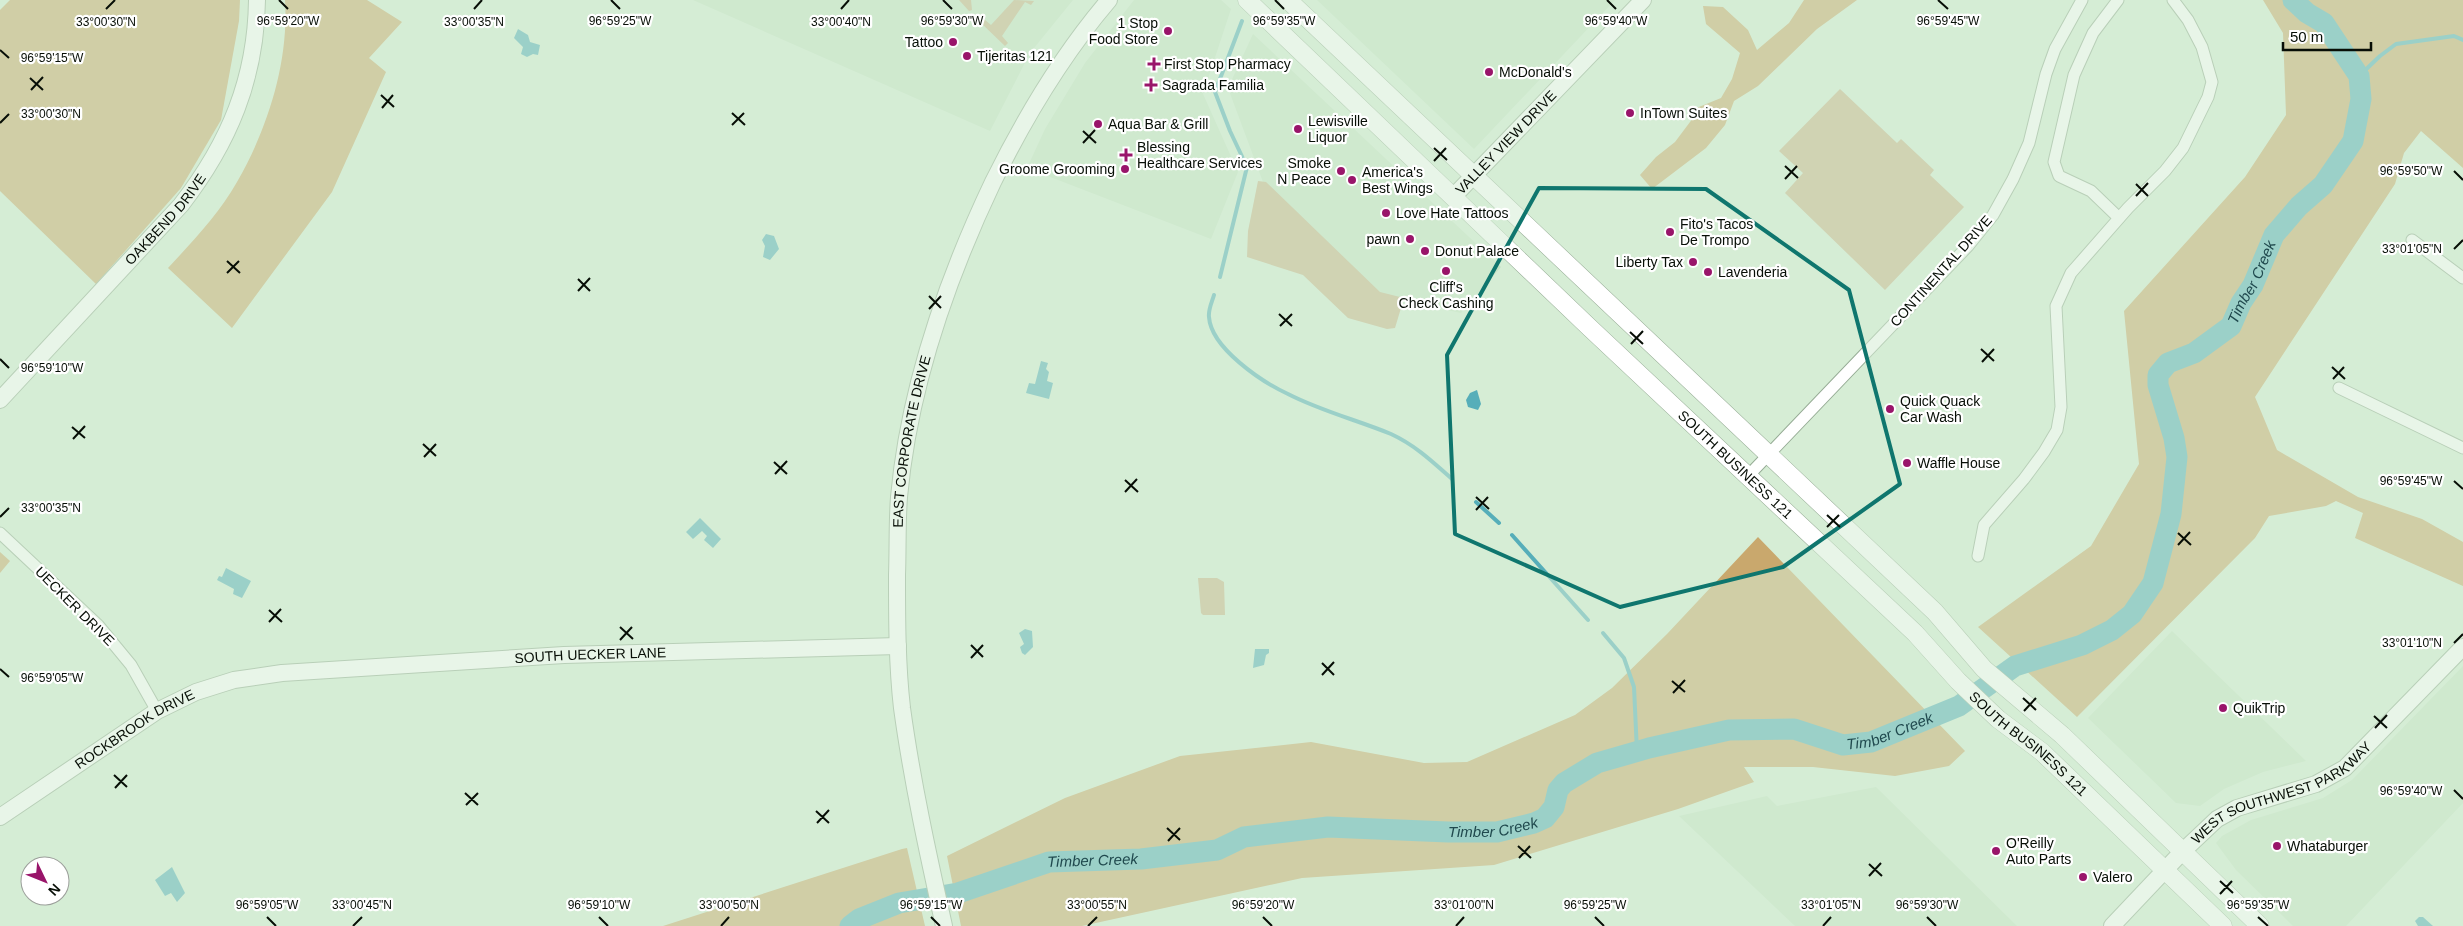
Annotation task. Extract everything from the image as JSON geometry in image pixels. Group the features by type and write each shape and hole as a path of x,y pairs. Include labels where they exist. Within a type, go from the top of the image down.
{"main road":[{"name":"SOUTH BUSINESS 121","path":"1247,0 1915,633 1958,681 1998,720 2042,752 2223,926"},
{"name":"SOUTH BUSINESS 121","path":"1288,0 1935,612 1984,669 2062,735 2260,926"}],"street":[{"name":"OAKBEND DRIVE","path":"0,400 182,205 203,176 245,89 256,26 257,0"},
{"name":"EAST CORPORATE DRIVE","path":"944,926 928,855 902,708 898,646 899,498 907,438 921,375 940,310 975,219 1016,135 1044,88 1109,0"},
{"name":"VALLEY VIEW DRIVE","path":"1453,197 1643,0"},
{"name":"CONTINENTAL DRIVE","path":"1748,475 1968,246 1993,215 2024,157 2053,55 2082,0"},
{"path":"2118,0 2093,33 2074,75 2054,162 2060,176 2091,191 2119,218"},
{"path":"1978,556 1984,525 2024,479 2044,452 2056,430 2061,407 2056,306 2071,273 2119,218 2165,171 2183,148 2208,97 2212,82 2202,47 2188,20 2173,0"},
{"path":"2412,240 2463,278"},
{"path":"2339,388 2463,448"},
{"name":"UECKER DRIVE","path":"0,533 98,624 131,665 157,711"},
{"name":"SOUTH UECKER LANE","path":"282,673 564,655 898,646"},
{"name":"WEST SOUTHWEST PARKWAY","path":"2112,926 2206,827 2227,813 2311,786 2341,771 2368,747 2463,647"},
{"name":"ROCKBROOK DRIVE","path":"0,817 157,711 196,692 234,680 282,673"}],"highlighted area":[{"path":"1539,188 1706,189 1849,290 1900,484 1783,567 1620,607 1455,534 1447,355"}],"shaded area":[{"path":"10,0 240,0 239,21 221,120 181,188 96,284 0,191 0,10"},
{"path":"285,0 367,0 402,22 369,58 386,72 332,192 232,328 168,268 205,227 230,194 258,140 267,117 280,71 284,47"},
{"path":"693,0 1073,0 1030,53 990,131"},
{"path":"959,0 971,0 972,10 969,11"},
{"path":"1014,0 1034,1 1031,5 1025,2 1002,36 1008,43 1005,46 981,23 984,19 991,25"},
{"path":"1134,0 1221,0 1231,9 1203,94 1238,172 1211,239 1027,168 1045,129 1085,63"},
{"path":"1317,0 1615,0 1474,149"},
{"path":"1804,0 1857,0 1817,29 1758,86 1734,101 1725,125 1706,148 1652,189 1640,175 1656,157 1675,142 1693,118 1689,111 1721,98 1732,79 1740,53 1706,24 1703,6 1723,7 1748,30 1757,50 1789,23"},
{"path":"2263,0 2463,0 2463,168 2421,131 2404,153 2395,184 2255,397 2277,450 2358,497 2422,519 2463,542 2463,586 2355,538 2363,513 2336,501 2326,506 2269,516 2255,538 2077,717 1978,627 2091,546 2139,464 2124,311 2245,177 2286,115 2283,33"},
{"path":"1253,34 1501,267 1461,313 1382,296 1263,182 1228,88"},
{"path":"1840,89 1897,143 1901,139 1934,170 1930,175 1964,207 1885,290 1785,193 1803,173 1779,151"},
{"path":"1258,181 1266,182 1380,292 1404,298 1395,328 1387,329 1348,318 1303,275 1247,257 1248,231"},
{"path":"1758,537 1965,751 1949,766 1895,776 1813,767 1744,767 1754,782 1678,809 1494,865 1302,878 1082,926 961,926 947,856 1065,798 1180,756 1311,742 1424,763 1467,762 1575,715 1612,688 1667,634"},
{"path":"0,552 10,561 0,573"},
{"path":"1198,578 1217,578 1224,582 1225,615 1203,615 1201,613"},
{"path":"2172,631 2306,761 2263,772 2224,789 2200,806 2176,803 2088,718"},
{"path":"2463,666 2463,803 2346,926 2293,926 2236,870 2216,843 2222,836 2251,820 2323,798 2352,780"},
{"path":"1876,787 2017,926 1795,926 1679,816 1767,796 1777,806"},
{"path":"907,848 925,926 663,926 902,849"}],"water":[{"path":"518,29 528,35 530,42 540,45 538,55 533,54 527,57 521,54 523,47 514,38"},
{"path":"766,234 774,236 779,249 770,260 763,257 765,246 762,240"},
{"path":"1041,361 1048,363 1046,369 1049,372 1047,381 1053,383 1049,399 1026,393 1029,383 1035,384"},
{"path":"1477,390 1481,404 1478,410 1468,407 1466,400 1470,393"},
{"path":"700,518 721,539 713,548 704,540 707,536 702,531 693,539 686,532"},
{"path":"226,568 251,581 242,598 233,594 234,589 217,580 219,576 222,577"},
{"path":"1025,629 1032,631 1033,647 1025,655 1020,647 1024,644 1019,633"},
{"path":"1255,649 1269,649 1269,653 1266,655 1264,665 1253,668"},
{"path":"172,867 185,893 177,902 171,893 165,896 155,880"},
{"path":"2419,917 2423,917 2433,926 2418,926 2415,921"}],"waterway":[{"name":"Timber Creek","path":"850,926 859,919 899,903 958,893 1049,862 1141,859 1217,850 1244,837 1328,827 1497,832 1534,823 1545,818 1554,807 1558,790 1564,783 1597,763 1649,748 1729,730 1794,729 1843,745 1871,742 1959,706 2015,666 2082,645 2112,630 2132,614 2153,583 2171,514 2177,457 2174,438 2158,385 2158,375 2168,363 2194,353 2231,326 2241,303 2253,285 2274,235 2299,206 2323,185 2353,141 2361,99 2359,76 2324,23 2307,13 2293,0"},
{"path":"1220,277 1247,167 1230,131 1215,92 1242,21"},
{"path":"2359,76 2396,44 2454,36 2463,40"},
{"path":"1214,295 1209,314 1212,329 1228,352 1252,373 1277,389 1301,400 1400,438 1423,454 1452,479"},
{"path":"1476,502 1499,523"},
{"path":"1512,535 1588,620"},
{"path":"1603,633 1624,658 1634,687 1637,752"}],"place":[{"name":"1 Stop Food Store","path":"1168,31"},
{"name":"Tattoo","path":"953,42"},
{"name":"Tijeritas 121","path":"967,56"},
{"name":"First Stop Pharmacy","path":"1154,64"},
{"name":"McDonald's","path":"1489,72"},
{"name":"Sagrada Familia","path":"1151,85"},
{"name":"InTown Suites","path":"1630,113"},
{"name":"Aqua Bar & Grill","path":"1098,124"},
{"name":"Lewisville Liquor","path":"1298,129"},
{"name":"Blessing Healthcare Services","path":"1126,155"},
{"name":"Groome Grooming","path":"1125,169"},
{"name":"Smoke N Peace","path":"1341,171"},
{"name":"America's Best Wings","path":"1352,180"},
{"name":"Love Hate Tattoos","path":"1386,213"},
{"name":"Fito's Tacos De Trompo","path":"1670,232"},
{"name":"pawn","path":"1410,239"},
{"name":"Donut Palace","path":"1425,251"},
{"name":"Liberty Tax","path":"1693,262"},
{"name":"Cliff's Check Cashing","path":"1446,271"},
{"name":"Lavenderia","path":"1708,272"},
{"name":"Quick Quack Car Wash","path":"1890,409"},
{"name":"Waffle House","path":"1907,463"},
{"name":"QuikTrip","path":"2223,708"},
{"name":"Whataburger","path":"2277,846"},
{"name":"O'Reilly Auto Parts","path":"1996,851"},
{"name":"Valero","path":"2083,877"}]}
